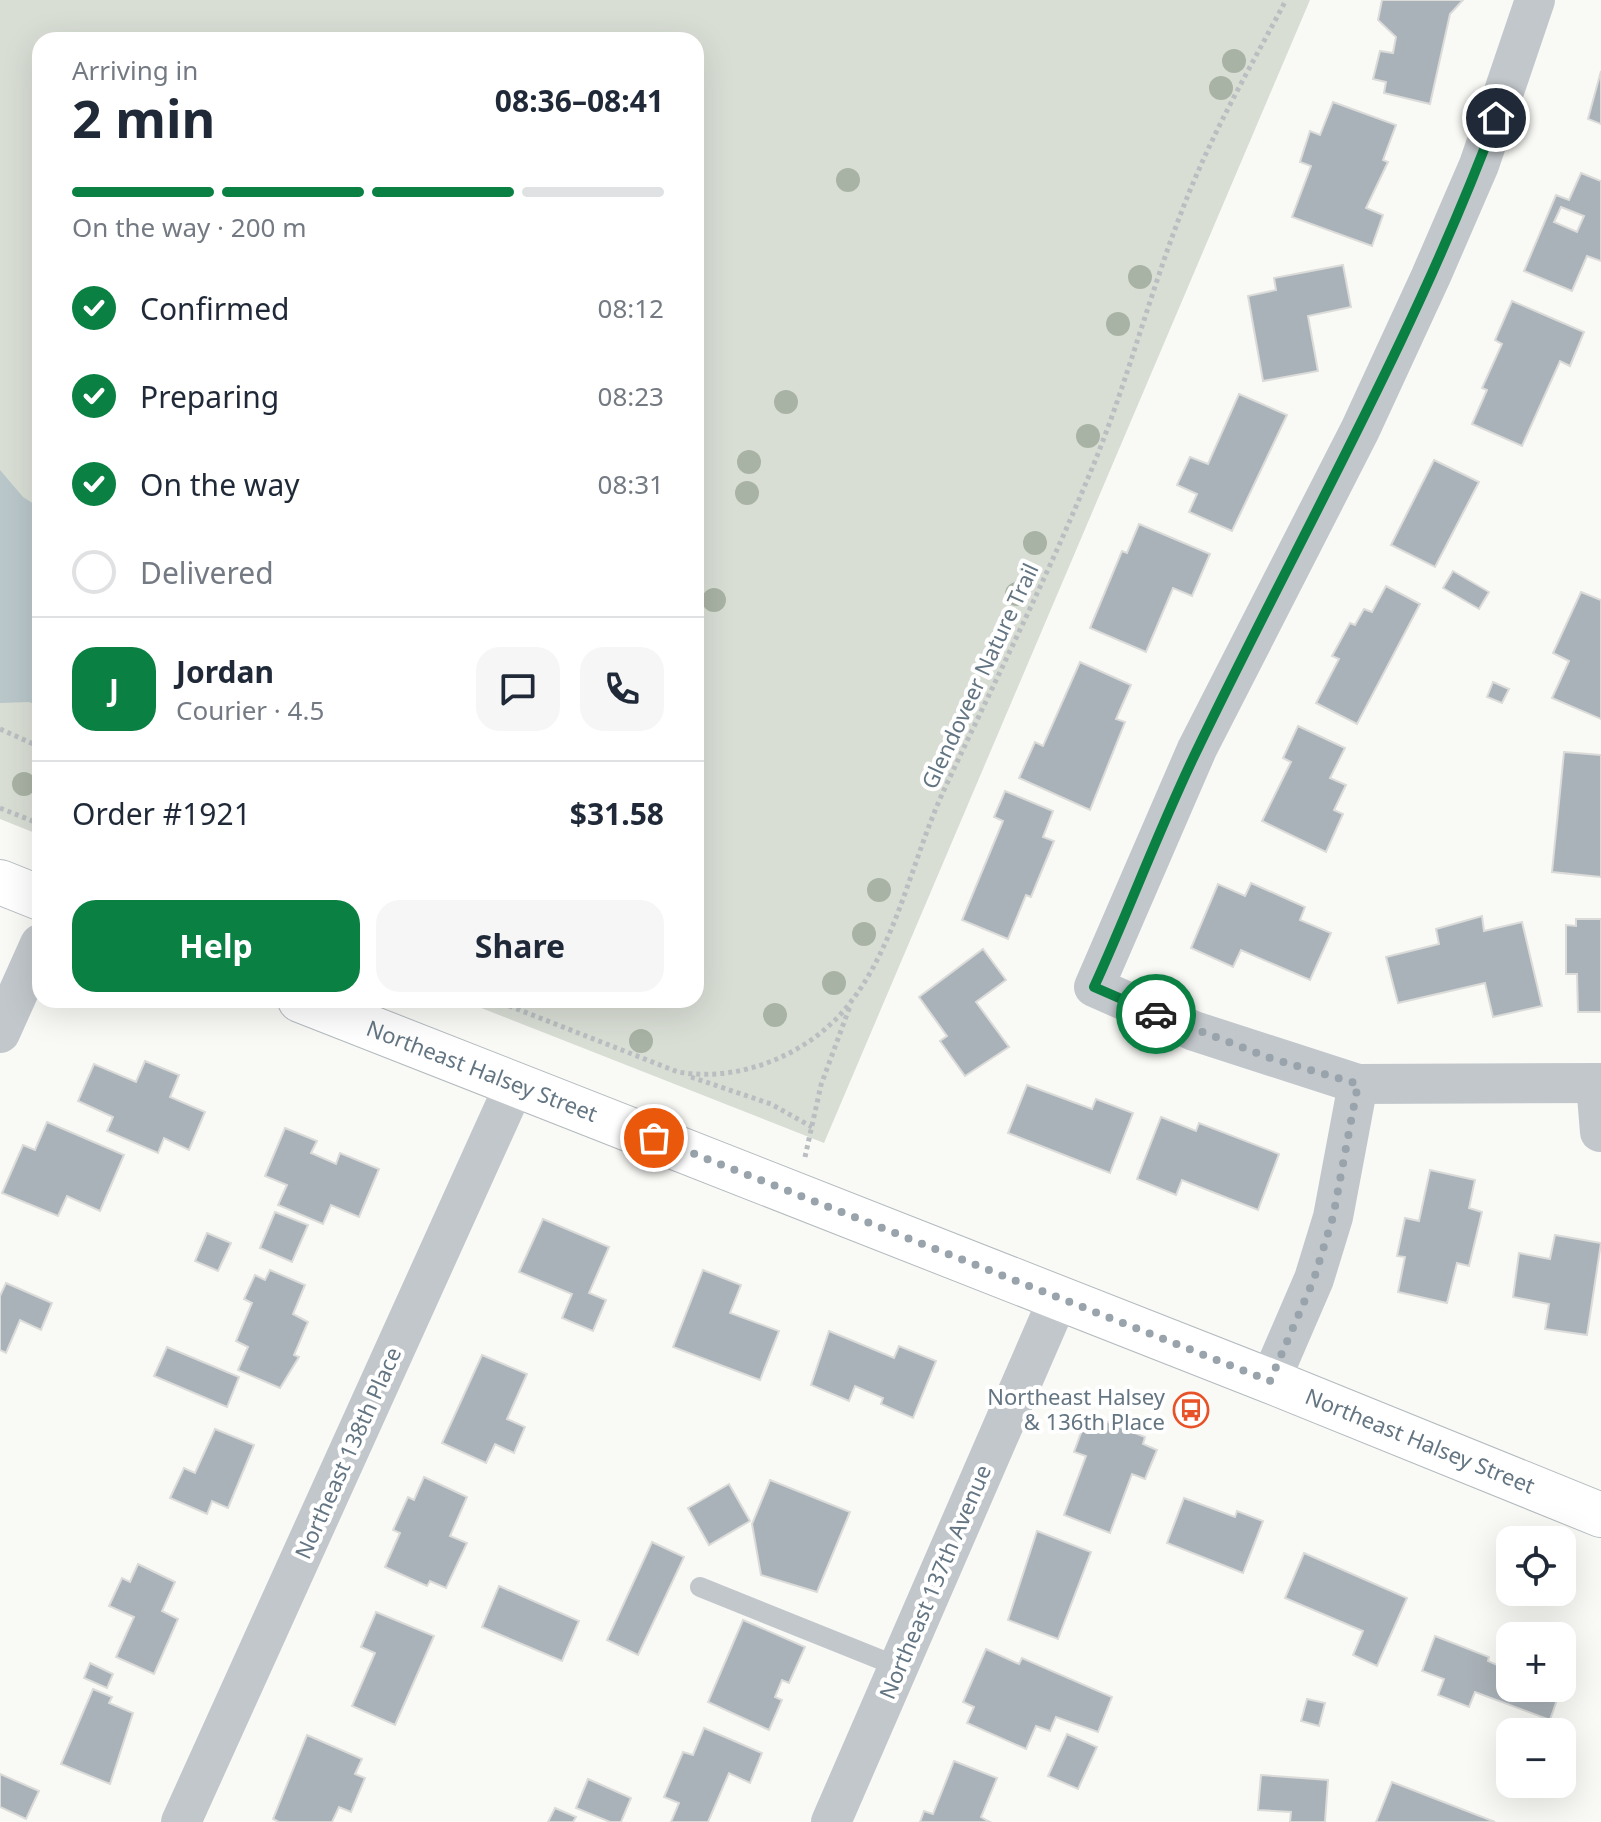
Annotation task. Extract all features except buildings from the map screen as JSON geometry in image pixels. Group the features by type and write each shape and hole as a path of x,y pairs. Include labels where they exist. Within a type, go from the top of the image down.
{"main road":[{"path":"0,882 32,895"},
{"name":"Northeast Halsey Street","path":"320,1008 1059,1297 1601,1515"}],"street":[{"path":"1535,0 1479,165 1431,276 1360,430 1197,749 1094,987 1194,1031 1358,1084 1599,1083 1600,1132"},
{"path":"0,1033 32,962"},
{"name":"Northeast 138th Place","path":"181,1822 515,1084"},
{"path":"1270,1381 1314,1279 1333,1217 1358,1084"},
{"name":"Northeast 137th Avenue","path":"831,1822 1059,1297"}],"lane":[{"path":"700,1587 899,1667"}],"path":[{"name":"Glendoveer Nature Trail","path":"514,1008 678,1072 719,1075 772,1061 825,1028 851,1001 892,922 933,815 1089,477 1199,168 1286,0"},
{"path":"0,729 32,743"},
{"path":"0,808 32,821"},
{"path":"678,1072 771,1104 812,1127 821,1085 851,1001"}],"shaded area":[{"path":"0,0 1310,0 824,1143 481,1008 704,1008 704,32 32,32 32,832 0,819"},
{"path":"0,470 32,503 32,703 0,703"}],"way so far":[{"path":"654,1138 1270,1381 1314,1279 1333,1217 1358,1084 1270,1058 1156,1014"}],"place":[{"name":"Northeast Halsey & 136th Place","path":"1191,1410"}],"route":[{"path":"1156,1014 1094,987 1197,749 1360,430 1431,276 1496,118"}]}
